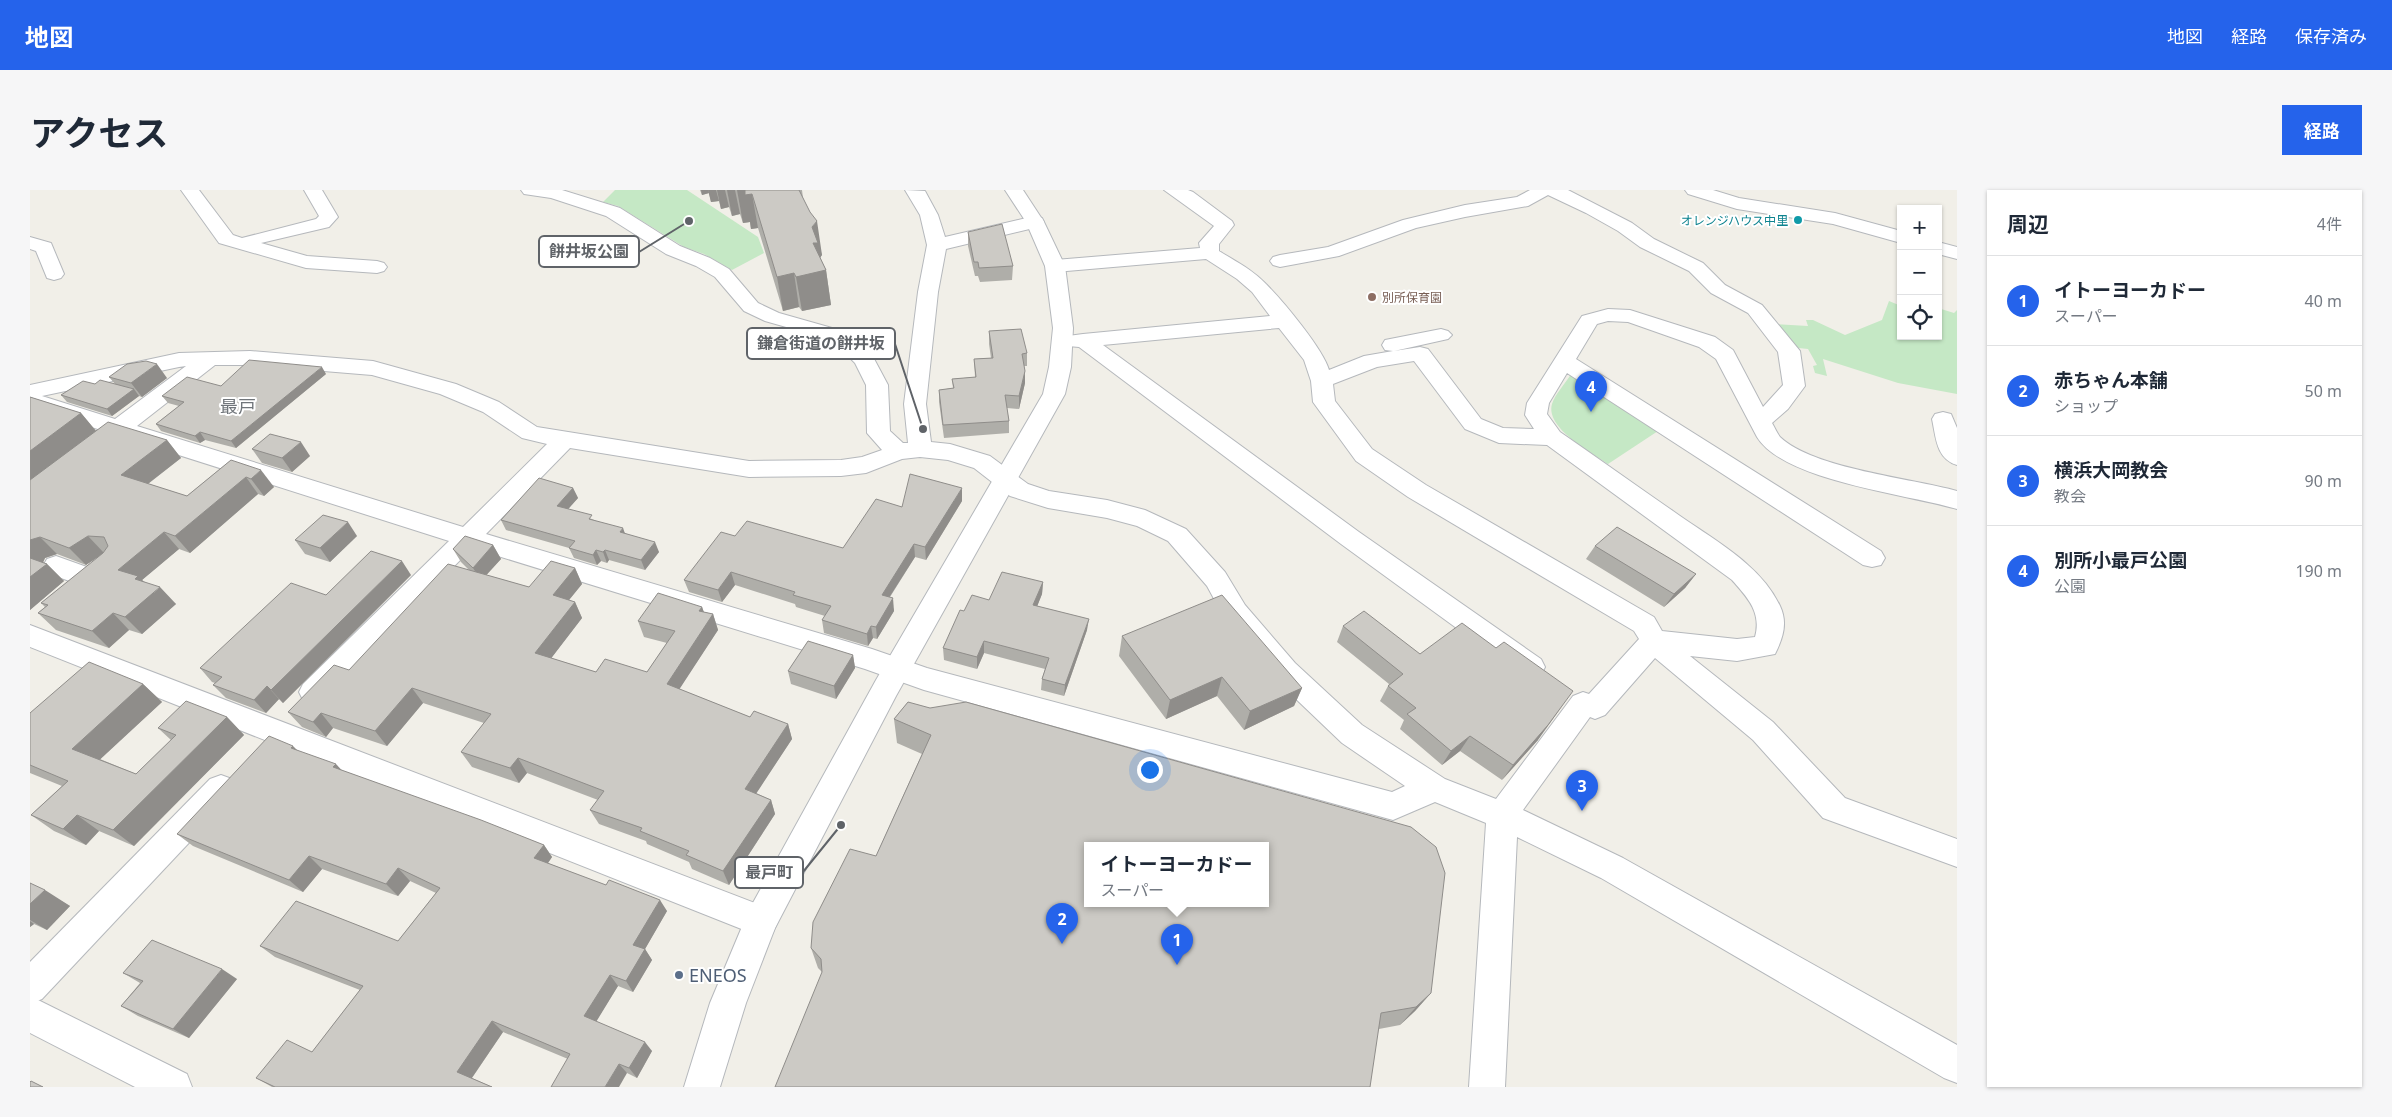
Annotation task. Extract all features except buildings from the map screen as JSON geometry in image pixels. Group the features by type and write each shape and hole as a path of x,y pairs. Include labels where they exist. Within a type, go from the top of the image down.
{"street":[{"path":"190,190 226,239 306,262 377,267"},
{"path":"243,244 253,239 322,224 329,217 312,190"},
{"path":"530,190 553,193 614,212 673,250 703,262 722,273 751,307 772,317 832,334 850,345 864,360 877,385 879,433 909,450"},
{"path":"909,450 928,292 937,245 929,215 920,195 914,190"},
{"path":"1014,190 1035,222 1055,266 1063,328 1072,341 1567,692 1595,707 1654,642"},
{"path":"1280,261 1332,252 1410,224 1464,211 1522,202 1543,190"},
{"path":"1552,190 1593,209 1625,227 1647,243 1696,268 1718,288 1755,309 1789,351 1794,386 1780,404 1760,422"},
{"path":"1695,190 1737,203 1792,205 1897,236"},
{"path":"1187,192 1225,225 1209,243 1210,254"},
{"path":"937,245 1035,222"},
{"path":"30,243 44,247 54,274"},
{"path":"1942,249 1957,253"},
{"path":"1055,266 1210,254 1244,275 1259,288 1330,378"},
{"path":"1654,642 1737,650 1765,646 1771,633 1772,616 1760,594 1741,573 1552,436 1536,415 1538,402 1589,320 1608,316 1630,316 1707,342 1725,355 1772,442 1789,454 1817,466 1957,500"},
{"path":"1072,341 1285,321"},
{"path":"1441,335 1385,347 1334,364 1324,402 1364,455 1417,492 1644,624 1654,642 1763,731 1834,808 1957,853"},
{"path":"702,1087 728,1003 761,920 897,668 1054,394 1060,367 1072,341"},
{"path":"1330,378 1372,361 1420,354 1473,424 1499,434 1524,437 1552,436"},
{"path":"30,392 159,363 210,358 250,358 373,368 448,389 491,407 530,433 749,469 805,470 841,468 866,465 909,450 950,452 982,462 1019,490 1048,500 1107,509 1145,519 1177,534 1216,579 1235,612 1285,671 1352,734 1434,788 1502,816 1612,868 1957,1065"},
{"path":"89,450 210,358"},
{"path":"1564,361 1872,558"},
{"path":"30,400 466,537 897,668 924,679 1393,806 1434,788"},
{"path":"1943,419 1952,453 1957,457"},
{"path":"30,987 275,732 466,537 565,440"},
{"path":"56,566 99,570 67,596"},
{"path":"35,625 275,732 761,920"},
{"path":"1487,1087 1502,816 1567,692"},
{"path":"30,1014 174,1087"}],"green space":[{"path":"615,190 687,190 758,237 764,253 732,270 704,254 684,247 618,206 603,202"},
{"path":"1889,301 1897,304 1897,340 1942,340 1942,309 1954,313 1957,310 1957,394 1898,383 1823,359 1827,376 1815,373 1813,366 1817,365 1808,349 1789,347 1775,324 1808,326 1806,320 1813,320 1845,335 1882,320"},
{"path":"1571,374 1658,431 1608,464 1562,431 1552,413 1553,400"}],"place":[{"name":"オレンジハウス中里","path":"1798,220"},
{"name":"餅井坂公園","path":"689,221"},
{"name":"別所保育園","path":"1372,297"},
{"name":"別所小最戸公園","path":"1591,412"},
{"name":"鎌倉街道の餅井坂","path":"923,429"},
{"name":"横浜大岡教会","path":"1582,811"},
{"name":"最戸町","path":"841,825"},
{"name":"赤ちゃん本舗","path":"1062,944"},
{"name":"イトーヨーカドー","path":"1177,965"},
{"name":"ENEOS","path":"679,975"}],"district":[{"name":"最戸","path":"238,406"}]}
